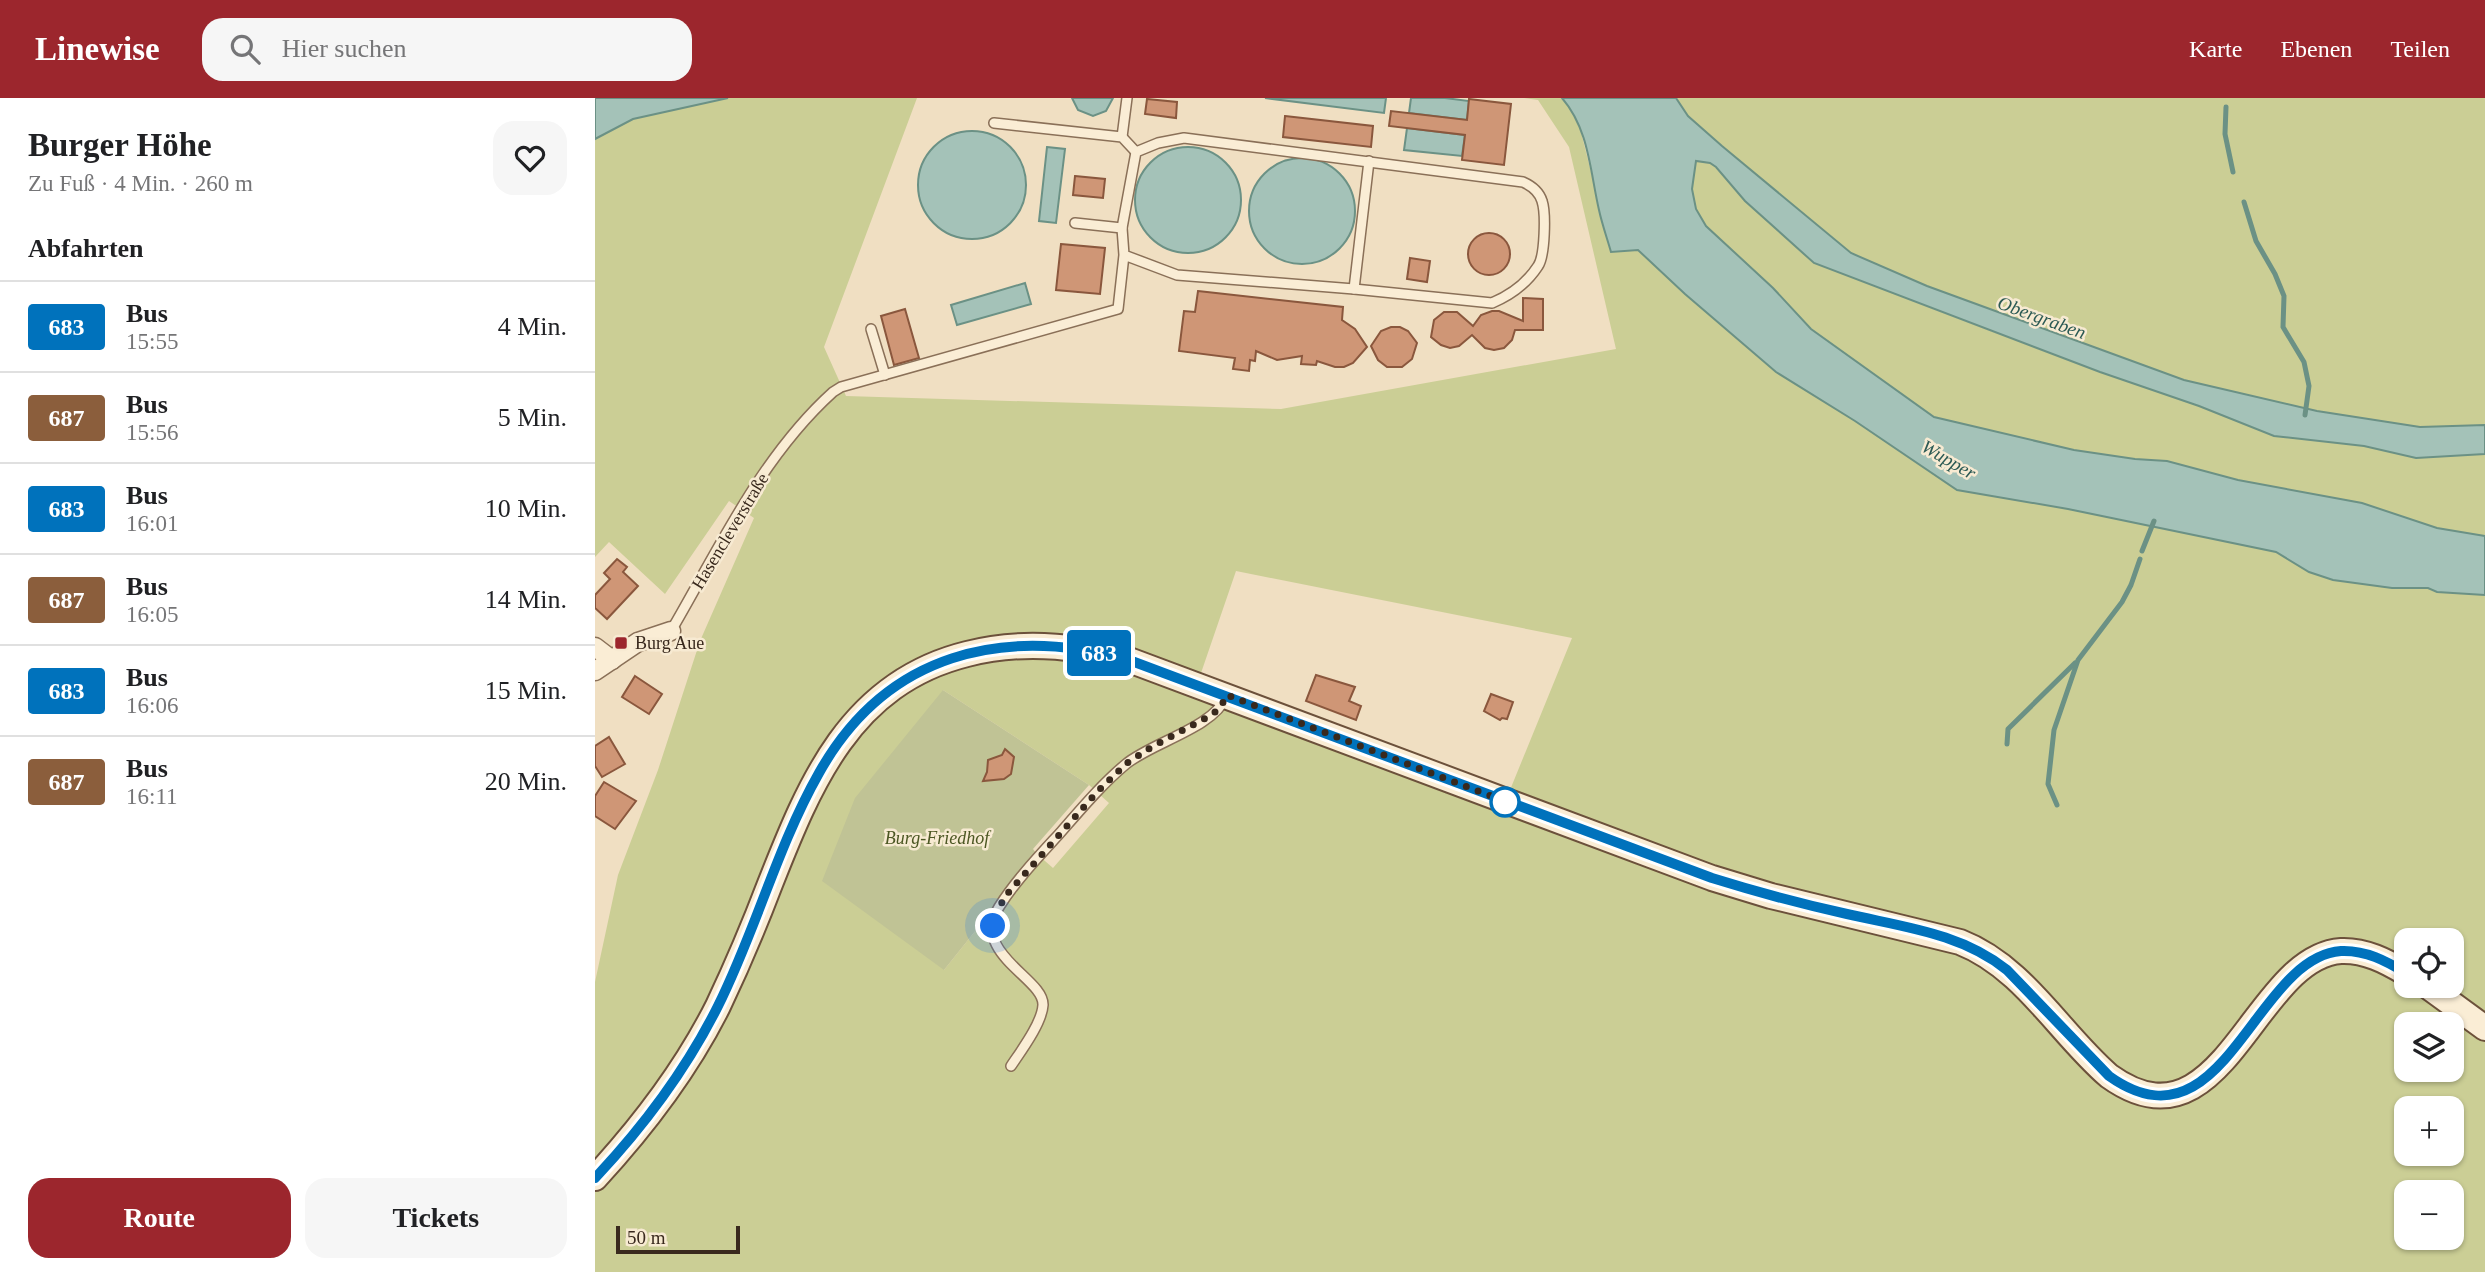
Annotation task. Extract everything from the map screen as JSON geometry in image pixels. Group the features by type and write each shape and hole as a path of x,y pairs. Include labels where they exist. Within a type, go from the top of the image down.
{"main road":[{"path":"595,1178 654,1109 703,1033 745,946 811,788 840,740 862,714 884,694 909,677 948,659 980,651 1023,646 1065,646 1129,660 1712,878 1771,896 1927,932 1967,944 2007,970 2109,1076 2126,1087 2143,1093 2175,1093 2200,1082 2222,1062 2293,976 2317,958 2341,951 2358,952 2394,966"},
{"path":"2444,998 2485,1028"}],"street":[{"name":"Hasencleverstraße","path":"595,671 638,642 671,631"},
{"path":"595,647 612,660"}],"lane":[{"path":"1122,137 1127,98"},
{"path":"994,123 1122,137 1136,152"},
{"path":"1124,255 1177,275 1492,303 1507,297 1521,286 1543,257 1543,202 1539,193 1523,182 1184,138 1158,143 1136,152"},
{"path":"871,329 885,375 1118,309 1124,255 1122,229 1136,152"},
{"path":"1354,289 1369,161"},
{"path":"1075,223 1122,229"},
{"name":"Hasencleverstraße","path":"671,631 772,460 825,400 841,387 885,375"},
{"path":"1011,1066 1043,1007 1040,995 1002,953 995,941 993,926 1000,905 1039,856 1127,763 1213,714 1227,695"}],"green space":[{"path":"728,98 917,98 824,347 846,396 1281,409 1616,349 1569,147 1538,100 1524,98 1562,98 1577,116 1611,252 1638,250 1776,372 1957,490 2068,509 2276,552 2309,572 2392,588 2428,588 2437,592 2485,595 2485,1272 595,1272 595,982 618,875 658,770 700,641 754,518 729,501 665,594 609,542 595,557 595,139 633,119","holes":["1236,571 1572,638 1510,790 1201,673","943,690 1089,785 1109,803 1053,868 1037,854 944,970"]},
{"path":"1676,98 2485,98 2485,425 2420,427 2317,411 2184,380 1927,286 1851,253 1688,116"},
{"path":"1696,161 1710,163 1716,167 1814,263 1991,331 2199,406 2416,458 2485,454 2485,536 2437,528 2362,503 2238,480 2167,461 2074,450 1934,417 1811,329 1773,288 1706,226 1696,209 1692,189"},
{"name":"Burg-Friedhof","path":"943,690 1089,785 1033,849 1037,854 944,970 822,881 855,798"}],"water":[{"path":"595,98 728,98 633,119 595,139"},
{"path":"1072,98 1113,98 1106,111 1093,116 1078,110"},
{"path":"1265,98 1386,98 1384,113"},
{"path":"1411,98 1469,101 1467,120 1409,113"},
{"name":"Wupper","path":"1562,98 1676,98 1688,116 1851,253 1927,286 2184,380 2317,411 2420,427 2485,425 2485,454 2416,458 2364,446 2274,436 1814,263 1745,201 1716,167 1710,163 1696,161 1692,189 1696,209 1706,226 1773,288 1811,329 1934,417 2074,450 2167,461 2238,480 2362,503 2437,528 2485,536 2485,595 2437,592 2428,588 2392,588 2333,580 2309,572 2276,552 2068,509 1957,490 1776,372 1638,250 1611,252 1583,137 1571,110"},
{"path":"1407,128 1465,135 1462,156 1404,150"},
{"path":"972,131 1002,140 1010,147 1017,155 1026,185 1017,215 1010,223 1002,230 972,239 942,230 934,223 927,215 918,185 927,155 934,147 942,140"},
{"path":"1047,147 1065,149 1056,223 1039,221"},
{"path":"1188,147 1208,151 1225,163 1237,180 1241,200 1237,220 1225,237 1208,249 1188,253 1168,249 1151,237 1139,220 1135,200 1139,180 1151,163 1168,151"},
{"path":"1302,158 1322,162 1339,174 1351,191 1355,211 1351,231 1339,248 1322,260 1302,264 1282,260 1265,248 1253,231 1249,211 1253,191 1265,174 1282,162"},
{"path":"1025,283 1031,304 957,325 951,305"}],"building":[{"path":"1147,99 1177,102 1176,118 1145,114"},
{"path":"1469,99 1511,104 1504,165 1462,160 1465,135 1389,126 1391,111 1467,120"},
{"path":"1285,116 1373,126 1371,147 1283,137"},
{"path":"1075,176 1105,179 1103,198 1073,195"},
{"path":"1489,233 1504,239 1510,254 1504,269 1489,275 1474,269 1468,254 1474,239"},
{"path":"1061,244 1105,248 1100,294 1056,290"},
{"path":"1410,258 1430,261 1427,282 1407,279"},
{"path":"1198,291 1343,307 1342,320 1355,329 1367,347 1353,363 1344,367 1317,361 1316,365 1301,364 1302,356 1277,360 1256,351 1255,361 1250,360 1249,371 1233,369 1235,358 1179,351 1184,311 1195,312"},
{"path":"1523,298 1543,299 1543,330 1515,330 1512,340 1504,348 1485,348 1472,335 1459,346 1450,348 1431,337 1434,320 1444,312 1457,312 1473,326 1481,315 1492,311 1499,311 1523,321"},
{"path":"905,309 919,358 894,365 881,316"},
{"path":"1391,327 1408,331 1417,343 1412,359 1402,367 1387,367 1378,360 1371,346 1381,331"},
{"path":"617,559 627,567 623,572 638,586 607,619 595,608 595,595 610,579 604,573"},
{"path":"1316,675 1355,687 1349,701 1361,706 1356,720 1306,701"},
{"path":"635,676 662,694 649,714 622,697"},
{"path":"1491,694 1513,702 1507,719 1500,720 1484,711"},
{"path":"609,737 625,764 602,777 595,766 595,746"},
{"path":"1005,749 1014,757 1011,774 1004,779 983,781 988,760 1002,755"},
{"path":"604,782 636,801 615,829 595,816 595,796"}],"waterway":[{"path":"2226,107 2225,134 2233,172"},
{"path":"2244,202 2256,241 2284,296 2283,327 2304,362 2309,386 2305,415"},
{"path":"2142,551 2154,521"},
{"path":"2057,805 2048,784 2054,730 2078,660 2122,602 2140,559"},
{"path":"2007,744 2008,729 2075,663"}],"bus line":[{"name":"683","path":"595,1178 654,1109 703,1033 751,933 798,814 818,774 840,740 862,714 900,682 948,659 993,648 1065,646 1129,660 1712,878 1771,896 1936,934 1967,944 2007,970 2109,1076 2126,1087 2143,1093 2175,1093 2200,1082 2222,1062 2293,976 2317,958 2341,951 2358,952 2394,966"}],"place":[{"name":"Burg Aue","path":"621,643"}],"route":[{"path":"993,926 996,912 1008,893 1097,792 1127,763 1213,714 1227,695 1505,802"}],"water label":[{"name":"Obergraben","path":"2042,317"}]}
